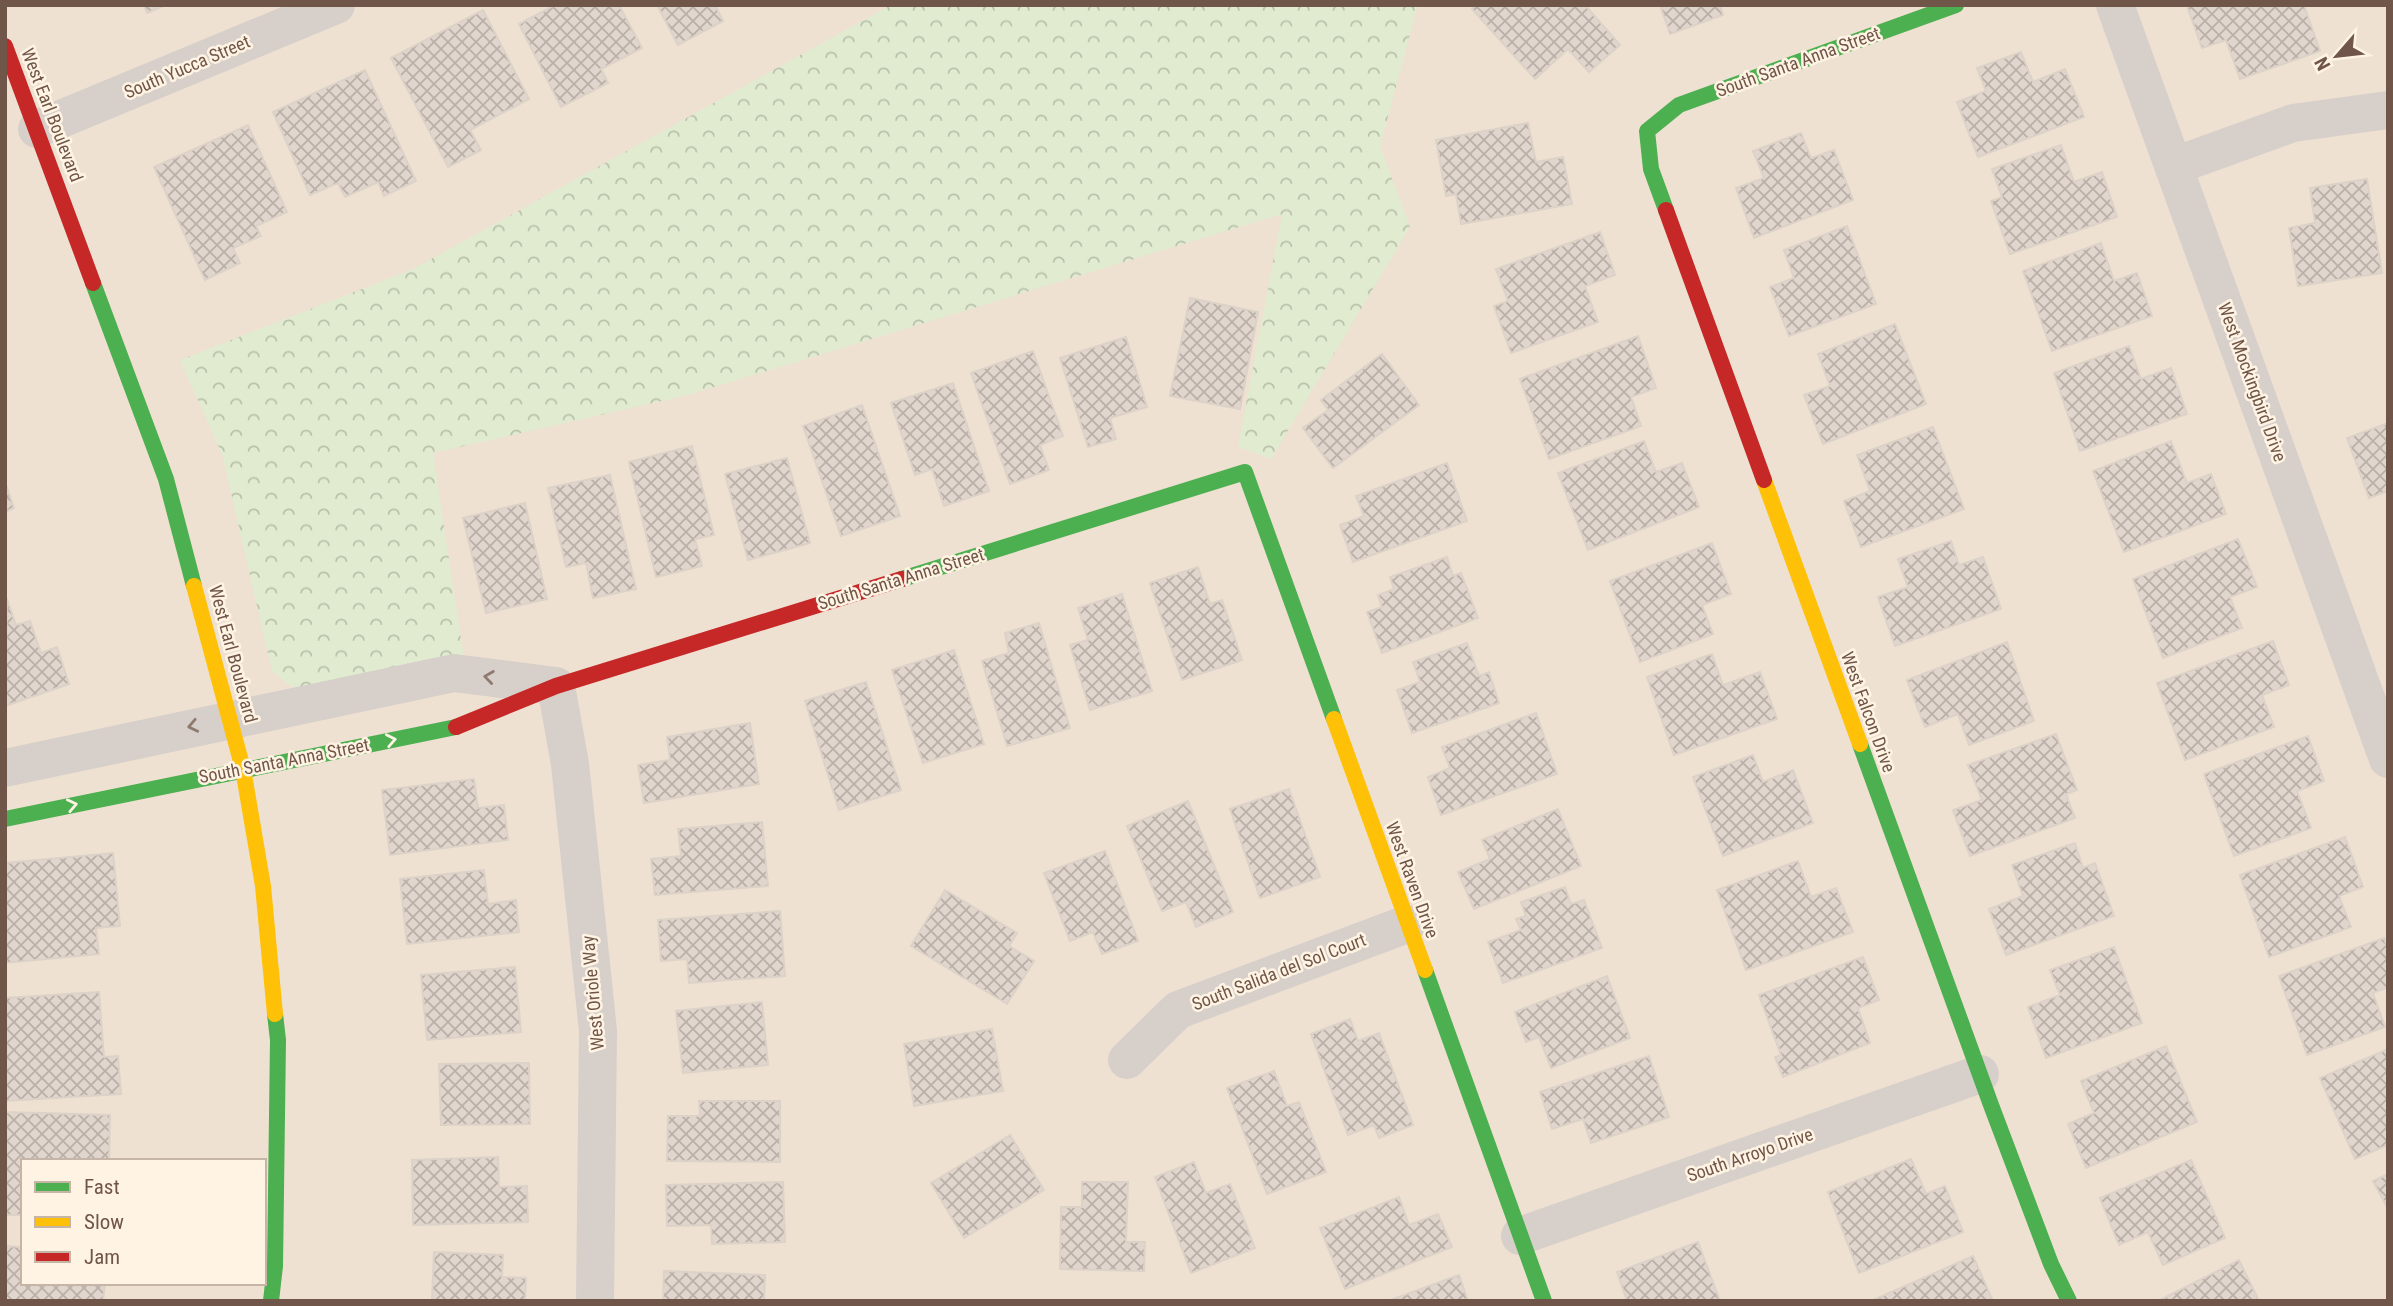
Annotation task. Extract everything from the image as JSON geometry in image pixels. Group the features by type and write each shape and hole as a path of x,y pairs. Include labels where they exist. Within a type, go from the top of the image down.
{"street":[{"name":"South Yucca Street","path":"37,129 336,5"},
{"name":"South Santa Anna Street","path":"1647,131 1679,105 1956,5"},
{"name":"West Mockingbird Drive","path":"2115,5 2388,759"},
{"name":"West Earl Boulevard","path":"5,46 166,479 243,769 263,886 278,1040 275,1266 271,1301"},
{"path":"2174,166 2293,123 2388,110"},
{"name":"West Falcon Drive","path":"1647,131 1651,169 1980,1074 2051,1264 2069,1301"},
{"name":"South Santa Anna Street","path":"5,819 463,726 556,687 1245,472"},
{"name":"West Raven Drive","path":"1245,472 1544,1301"},
{"name":"South Santa Anna Street","path":"5,768 231,718 454,673 556,687"},
{"name":"West Oriole Way","path":"556,687 570,764 598,1031 595,1301"},
{"name":"South Salida del Sol Court","path":"1127,1060 1178,1010 1408,924"},
{"name":"South Arroyo Drive","path":"1520,1236 1980,1074"}],"shaded area":[{"path":"5,5 2388,5 2388,1301 5,1301"}],"green space":[{"path":"891,5 1418,5 1380,146 1410,227 1271,459 1238,447 1282,214 688,395 433,453 464,659 296,690 272,671 222,454 180,360 413,269"}],"building":[{"path":"144,5 166,5 147,13"},
{"path":"555,5 619,5 642,48 601,69 608,83 561,107 519,24"},
{"path":"657,5 715,5 723,21 678,45"},
{"path":"1476,5 1585,5 1620,45 1589,72 1568,49 1535,79 1472,9"},
{"path":"1660,5 1720,5 1723,15 1670,34"},
{"path":"2304,5 2320,51 2240,79 2226,40 2202,48 2187,6"},
{"path":"483,10 529,99 470,130 481,150 448,167 391,58"},
{"path":"2021,52 2033,82 2065,69 2084,117 1978,157 1957,102 1986,91 1977,68"},
{"path":"365,70 416,181 384,196 378,182 345,197 338,183 310,195 273,112"},
{"path":"1528,123 1536,162 1563,157 1572,204 1461,224 1456,194 1446,196 1436,140"},
{"path":"248,125 287,212 256,226 261,236 233,248 240,263 205,280 154,167"},
{"path":"1801,133 1811,158 1834,150 1853,200 1754,238 1736,188 1764,178 1753,151"},
{"path":"2061,145 2074,182 2102,172 2117,217 2010,254 1991,201 2002,197 1992,169"},
{"path":"2367,179 2382,273 2298,286 2289,228 2315,223 2310,188"},
{"path":"1847,226 1876,304 1789,336 1770,287 1794,278 1784,250"},
{"path":"1600,232 1615,275 1585,286 1598,322 1511,353 1494,306 1508,301 1496,269"},
{"path":"2101,243 2114,281 2137,273 2152,316 2052,351 2023,271"},
{"path":"1190,298 1258,312 1240,409 1170,396"},
{"path":"1895,324 1926,404 1823,444 1804,395 1830,386 1818,354"},
{"path":"1638,336 1656,388 1631,397 1641,426 1549,459 1520,379"},
{"path":"1126,337 1147,407 1110,418 1116,439 1088,447 1060,358"},
{"path":"2129,346 2141,379 2171,368 2187,414 2080,451 2054,373"},
{"path":"1033,351 1063,436 1040,445 1049,470 1010,484 971,373"},
{"path":"1382,354 1419,405 1333,468 1303,428 1328,410 1321,400"},
{"path":"953,383 989,491 944,506 932,469 915,475 891,403"},
{"path":"862,405 900,516 841,536 803,426"},
{"path":"2388,423 2388,491 2369,498 2347,438"},
{"path":"1933,427 1964,509 1861,547 1844,501 1870,491 1857,455"},
{"path":"1644,441 1656,472 1682,463 1699,507 1588,550 1558,473"},
{"path":"2171,441 2187,483 2211,474 2226,514 2124,552 2093,471"},
{"path":"692,446 714,535 695,539 702,566 656,577 629,462"},
{"path":"787,458 810,543 748,560 725,474"},
{"path":"1447,463 1467,521 1353,562 1340,525 1364,516 1356,496"},
{"path":"610,475 636,589 593,598 586,563 566,567 548,488"},
{"path":"5,482 14,508 5,512"},
{"path":"525,503 547,599 486,613 463,518"},
{"path":"2238,539 2257,587 2230,597 2242,628 2163,658 2133,579"},
{"path":"1951,541 1959,565 1983,557 2001,609 1895,646 1878,597 1908,587 1898,559"},
{"path":"1712,543 1731,594 1702,605 1713,634 1640,662 1610,581"},
{"path":"1447,557 1453,576 1461,573 1478,618 1382,653 1367,612 1382,607 1378,595 1394,589 1390,577"},
{"path":"1198,567 1210,604 1222,600 1242,660 1182,680 1150,583"},
{"path":"1122,594 1152,691 1090,710 1070,645 1088,640 1078,608"},
{"path":"7,599 16,625 30,621 41,653 57,647 69,684 5,706"},
{"path":"1039,623 1070,728 1007,746 982,661 1009,653 1005,633"},
{"path":"2273,641 2289,685 2262,695 2274,727 2185,760 2157,683"},
{"path":"2007,642 2034,721 1969,745 1958,714 1925,727 1907,680"},
{"path":"1467,643 1479,676 1489,672 1499,703 1412,733 1397,690 1420,682 1413,662"},
{"path":"954,650 984,744 923,763 892,670"},
{"path":"1712,654 1723,685 1760,672 1777,719 1674,755 1647,677"},
{"path":"866,682 901,790 839,810 805,701"},
{"path":"1536,713 1557,774 1441,815 1428,777 1450,768 1442,747"},
{"path":"750,723 759,784 644,803 638,765 670,760 667,737"},
{"path":"2056,734 2077,790 2066,794 2075,818 1970,856 1953,810 1982,800 1968,765"},
{"path":"2308,736 2324,781 2297,791 2311,828 2234,856 2204,774"},
{"path":"1753,755 1763,782 1793,770 1813,823 1723,856 1693,777"},
{"path":"474,779 478,808 504,805 508,840 390,855 382,790"},
{"path":"1289,789 1320,877 1260,898 1230,809"},
{"path":"1188,801 1233,912 1196,927 1186,902 1162,911 1127,826"},
{"path":"1558,809 1581,866 1474,909 1458,872 1490,859 1482,840"},
{"path":"762,822 768,886 655,895 651,859 681,856 678,829"},
{"path":"2345,837 2363,887 2339,896 2351,927 2269,957 2240,875"},
{"path":"2075,843 2083,868 2095,863 2114,916 2006,955 1989,909 2023,896 2012,865"},
{"path":"1105,851 1138,941 1102,954 1093,932 1070,941 1044,873"},
{"path":"113,853 120,926 96,928 99,954 5,963 5,863"},
{"path":"1798,861 1811,897 1836,888 1853,932 1746,970 1717,890"},
{"path":"484,870 488,904 516,900 519,932 407,944 400,879"},
{"path":"1565,887 1571,904 1584,900 1602,948 1503,983 1488,942 1521,930 1516,919 1526,916 1521,902"},
{"path":"945,890 1017,933 1009,946 1034,961 1007,1004 911,946"},
{"path":"780,911 785,976 689,983 687,959 661,961 658,920"},
{"path":"2384,938 2388,949 2388,987 2373,993 2385,1027 2307,1055 2279,976"},
{"path":"2114,947 2142,1023 2046,1058 2028,1007 2060,995 2050,970"},
{"path":"1863,957 1879,1000 1858,1008 1870,1043 1783,1077 1775,1057 1781,1055 1759,995"},
{"path":"515,967 521,1032 427,1040 421,975"},
{"path":"1607,976 1630,1038 1551,1068 1539,1037 1526,1042 1515,1012"},
{"path":"99,992 104,1057 118,1056 121,1094 5,1101 5,998"},
{"path":"762,1002 768,1065 683,1073 676,1011"},
{"path":"1350,1019 1358,1041 1379,1033 1413,1125 1379,1138 1374,1125 1348,1135 1311,1034"},
{"path":"992,1029 1003,1091 914,1106 904,1044"},
{"path":"2166,1046 2197,1122 2086,1168 2068,1124 2094,1113 2081,1081"},
{"path":"2388,1049 2388,1145 2355,1159 2320,1078"},
{"path":"1649,1056 1669,1117 1591,1143 1583,1119 1552,1129 1540,1092"},
{"path":"529,1063 530,1124 441,1125 439,1064"},
{"path":"1274,1071 1287,1106 1299,1102 1326,1172 1267,1194 1227,1088"},
{"path":"699,1101 780,1101 780,1162 667,1161 668,1116 700,1116"},
{"path":"5,1112 110,1115 109,1159 21,1159 21,1215 5,1215"},
{"path":"1010,1135 1044,1190 964,1238 931,1183"},
{"path":"498,1157 499,1187 527,1186 528,1222 413,1225 412,1160"},
{"path":"1911,1159 1926,1194 1945,1186 1963,1232 1859,1273 1828,1192"},
{"path":"2191,1160 2225,1238 2163,1265 2148,1232 2119,1245 2100,1198"},
{"path":"1194,1162 1206,1193 1230,1184 1255,1248 1191,1273 1155,1177"},
{"path":"2388,1174 2388,1209 2373,1181"},
{"path":"783,1182 785,1242 712,1244 711,1225 667,1226 666,1185"},
{"path":"1082,1182 1128,1182 1126,1242 1145,1242 1144,1271 1060,1269 1061,1207 1082,1207"},
{"path":"1399,1197 1409,1225 1438,1214 1452,1247 1345,1289 1320,1228"},
{"path":"1698,1242 1720,1301 1627,1301 1617,1272"},
{"path":"5,1246 21,1247 21,1285 105,1285 103,1301 5,1301"},
{"path":"434,1252 503,1255 502,1277 526,1278 525,1301 432,1301"},
{"path":"1973,1256 1993,1301 1871,1301"},
{"path":"2239,1260 2259,1301 2158,1301"},
{"path":"664,1271 765,1275 764,1301 663,1301"},
{"path":"1459,1275 1468,1301 1388,1301"}],"traffic: fast":[{"path":"1666,210 1651,169 1647,131 1679,105 1956,5"},
{"path":"93,283 166,479 194,586"},
{"path":"902,579 1245,472 1334,719"},
{"path":"5,819 456,727"},
{"path":"1860,744 1991,1105 2051,1264 2069,1301"},
{"path":"1425,970 1544,1301"},
{"path":"271,1301 275,1266 278,1040 275,1014"}],"traffic: slow":[{"path":"1764,480 1860,744"},
{"path":"194,586 243,769 263,886 275,1014"},
{"path":"1334,719 1425,970"}],"traffic: jam":[{"path":"5,46 93,283"},
{"path":"1666,210 1764,480"},
{"path":"456,727 556,686 902,579"}]}
